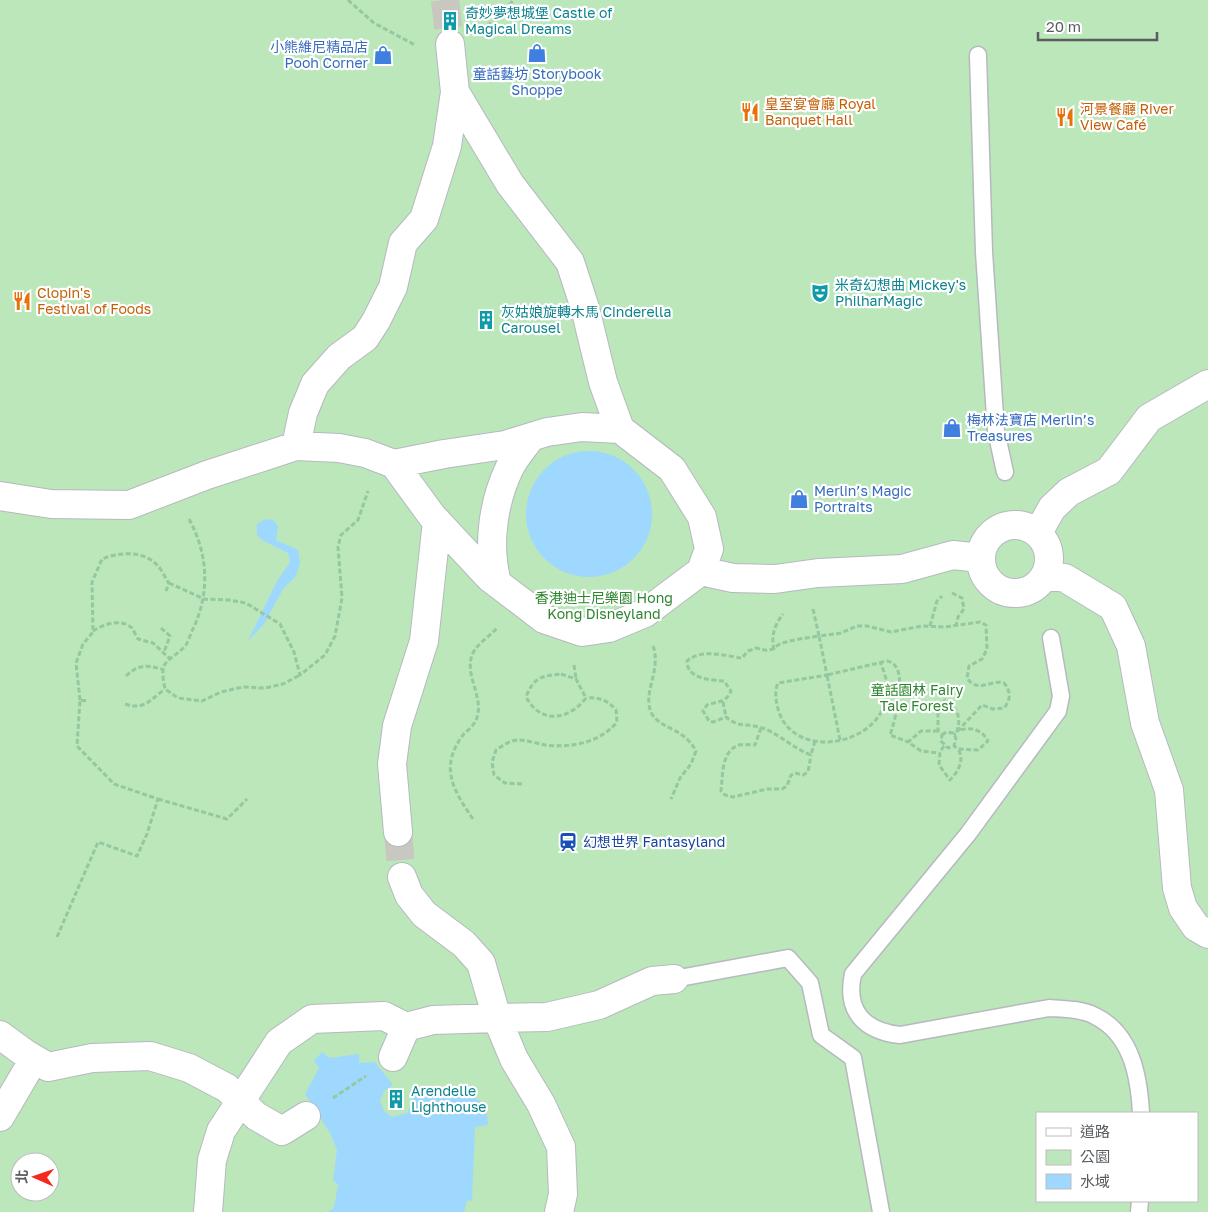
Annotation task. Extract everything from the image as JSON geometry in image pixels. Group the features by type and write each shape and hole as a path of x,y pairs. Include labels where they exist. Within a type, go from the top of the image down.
{"street":[{"path":"296,446 303,413 315,384 339,356 365,338 373,327 393,288 403,243 424,220 448,146 455,92 450,49"},
{"path":"394,464 437,521 497,583 544,619 582,632 609,628 646,613 702,571 709,549 702,517 672,469 620,429 603,382 585,308 570,262 510,184 455,92"},
{"path":"1038,533 1052,508 1069,492 1108,472 1148,418 1208,384"},
{"path":"0,496 51,504 129,505 296,446 339,448 365,454 394,464 505,445 531,437 582,427 620,429"},
{"path":"497,583 491,562 492,531 498,498 509,468 531,437"},
{"path":"398,832 392,764 397,726 424,642 437,521"},
{"path":"1006,525 1023,525 1038,533 1048,553 1049,564 1045,575 1038,584 1017,594 995,587 986,579 980,558 988,536 1006,525"},
{"path":"702,571 733,578 776,579 818,573 902,570 953,555 980,558"},
{"path":"1045,575 1065,578 1113,607 1131,646 1145,723 1169,790 1178,888 1183,908 1196,926 1208,934"},
{"path":"402,877 410,895 424,914 464,944 481,963 496,1018 514,1059 541,1104 561,1147 563,1194 559,1212"},
{"path":"208,1212 212,1160 220,1131 239,1100 280,1042 312,1018 384,1016 406,1027 433,1020 547,1017 599,1005 652,982 674,979"},
{"path":"393,1058 406,1027"},
{"path":"0,1035 48,1067 92,1058 150,1056 188,1068 227,1088 256,1116 282,1131 306,1116"},
{"path":"0,1117 34,1059"}],"lane":[{"path":"978,55 984,252 996,431 1005,472"},
{"path":"1052,638 1061,696 1058,711 968,834 853,974 849,992 858,1014 870,1025 885,1033 900,1035 1049,1008 1095,1015 1115,1031 1128,1048 1139,1085 1140,1112"},
{"path":"674,979 788,958 810,983 821,1034 853,1058 881,1212"}],"path":[{"path":"348,0 374,23 431,55 450,49"},
{"path":"173,488 192,524 204,558 204,599 186,644 169,658 162,669 165,689 178,698 202,701 221,692 243,687 265,688 284,684 300,675 325,654 335,636 342,598 338,547 341,535 358,520 367,499 369,476 365,454"},
{"path":"93,632 92,582 102,559 114,554 130,554 148,558 158,566 169,583 204,599 229,600 246,604 280,624 294,652 300,675"},
{"path":"166,591 169,583"},
{"path":"930,626 937,601 944,594 954,593 962,598 964,609 958,617 956,626"},
{"path":"473,819 463,804 449,773 450,760 456,747 478,718 478,704 470,664 473,652 498,628 520,601"},
{"path":"812,601 840,740"},
{"path":"634,618 651,640 657,658 648,699 652,714 663,724 689,739 696,751 692,764 680,778 671,799"},
{"path":"169,658 153,643 138,639 132,628 121,624 113,622 93,632 83,644 76,663 80,700 77,746 114,784 158,799 228,819 247,799"},
{"path":"726,717 713,722 709,721 703,711 707,705 723,702 729,698 732,691 730,686 724,681 698,677 691,673 687,666 687,661 690,658 710,654 742,658 748,651 756,648 766,651 774,650 783,642 841,633 857,626 866,626 891,632 930,626 956,626 980,622 986,625 987,649 982,659 969,666 967,678 975,685 982,686 1001,682 1008,688 1009,700 1004,708 999,710 982,705 954,735"},
{"path":"161,628 170,636 164,652"},
{"path":"880,662 887,692 882,712 868,730 840,740 815,741 802,737 784,722 777,704 776,687 778,683 827,675 880,662 892,662 898,676 900,698 890,735 908,742 921,751 940,752"},
{"path":"126,676 134,668 142,665 162,669"},
{"path":"522,784 506,782 494,775 492,762 496,750 518,740 552,746 592,741 608,732 617,722 616,710 609,702 598,697 586,698 577,709 564,716 547,716 532,708 526,697 531,684 543,676 560,674 576,679 586,698"},
{"path":"125,704 135,708 142,706 165,689"},
{"path":"80,700 88,701"},
{"path":"942,735 938,731 937,718 945,700 956,709 959,715 958,731"},
{"path":"723,702 726,717 736,725 761,728 811,755"},
{"path":"761,728 755,745 741,744 724,758 721,791 724,795 733,797 767,789 782,789 787,786 791,775 806,774 815,741"},
{"path":"958,731 974,728 984,734 988,741 978,750 958,749"},
{"path":"908,742 921,731 938,731"},
{"path":"942,735 946,732 954,735"},
{"path":"942,735 941,742 944,746 948,748 954,746"},
{"path":"954,735 956,741 954,746"},
{"path":"944,746 940,752 938,765 950,780 957,773 960,763 960,752 954,746"},
{"path":"57,937 98,842 137,856 147,834 158,799"},
{"path":"306,1116 393,1058"}],"green space":[{"name":"香港迪士尼樂園 Hong Kong Disneyland","path":"0,0 1208,0 1208,1212 0,1212"}],"water":[{"path":"589,451 613,456 633,470 647,490 652,514 647,538 633,558 613,572 589,577 565,572 545,558 531,538 526,514 531,490 545,470 565,456"},
{"path":"266,519 273,520 278,526 276,540 298,550 300,563 296,576 283,589 264,624 248,641 277,581 290,562 288,553 262,540 257,535 257,524"},
{"path":"322,1052 329,1058 359,1054 359,1063 375,1062 393,1085 384,1091 380,1101 384,1111 392,1117 407,1113 412,1103 410,1093 414,1088 463,1089 486,1106 488,1125 475,1127 472,1201 467,1200 464,1212 328,1212 334,1208 338,1185 333,1180 337,1150 330,1133 305,1094 319,1068 314,1061"}],"tunnel":[{"path":"445,0 450,44"},
{"path":"398,832 402,877"}],"place":[{"name":"奇妙夢想城堡 Castle of Magical Dreams","path":"450,21"},
{"name":"童話藝坊 Storybook Shoppe","path":"537,53"},
{"name":"小熊維尼精品店 Pooh Corner","path":"383,55"},
{"name":"皇室宴會廳 Royal Banquet Hall","path":"750,112"},
{"name":"河景餐廳 River View Café","path":"1065,117"},
{"name":"米奇幻想曲 Mickey's PhilharMagic","path":"820,293"},
{"name":"Clopin's Festival of Foods","path":"22,301"},
{"name":"灰姑娘旋轉木馬 Cinderella Carousel","path":"486,320"},
{"name":"梅林法寶店 Merlin’s Treasures","path":"952,428"},
{"name":"Merlin’s Magic Portraits","path":"799,499"},
{"name":"幻想世界 Fantasyland","path":"568,842"},
{"name":"Arendelle Lighthouse","path":"396,1099"}],"park label":[{"name":"童話園林 Fairy Tale Forest","path":"917,698"}]}
